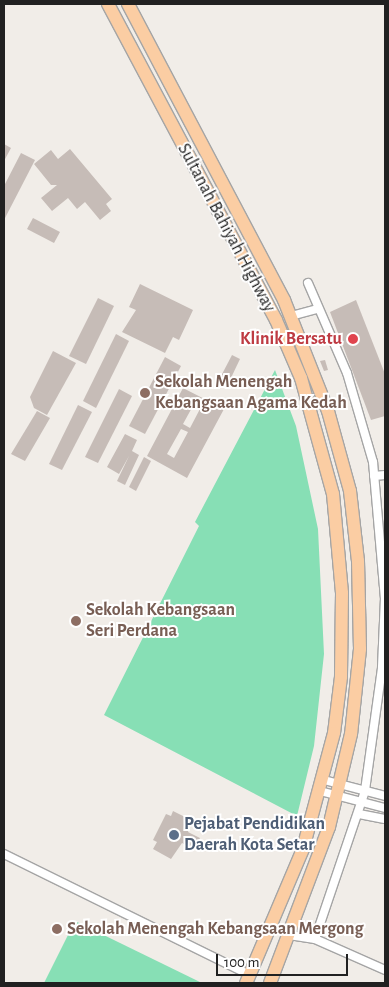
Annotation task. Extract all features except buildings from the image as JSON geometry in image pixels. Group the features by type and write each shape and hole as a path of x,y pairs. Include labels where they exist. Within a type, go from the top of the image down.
{"main road":[{"name":"Sultanah Bahiyah Highway","path":"108,4 272,314 301,378 323,450 333,494 342,593 340,677 322,786 291,880 248,979"},
{"name":"Sultanah Bahiyah Highway","path":"128,4 292,316 339,445 356,535 359,678 340,790 290,935 270,983"}],"street":[{"path":"308,283 356,398 374,476 385,556 382,668 365,791 359,814 315,939"},
{"path":"292,316 318,309"},
{"path":"374,476 385,475"},
{"path":"322,786 340,790 365,791 385,796"},
{"path":"322,786 340,790 362,802 385,808"},
{"path":"359,814 385,819"},
{"path":"4,854 248,979"},
{"path":"290,935 315,939 385,970"}],"green space":[{"path":"275,370 296,426 318,529 324,654 314,746 297,816 104,715 199,526 195,522"},
{"path":"75,921 202,983 44,983"}],"place":[{"name":"Klinik Bersatu","path":"353,339"},
{"name":"Sekolah Menengah Kebangsaan Agama Kedah","path":"145,393"},
{"name":"Sekolah Kebangsaan Seri Perdana","path":"76,621"},
{"name":"Pejabat Pendidikan Daerah Kota Setar","path":"174,835"},
{"name":"Sekolah Menengah Kebangsaan Mergong","path":"57,929"}]}
